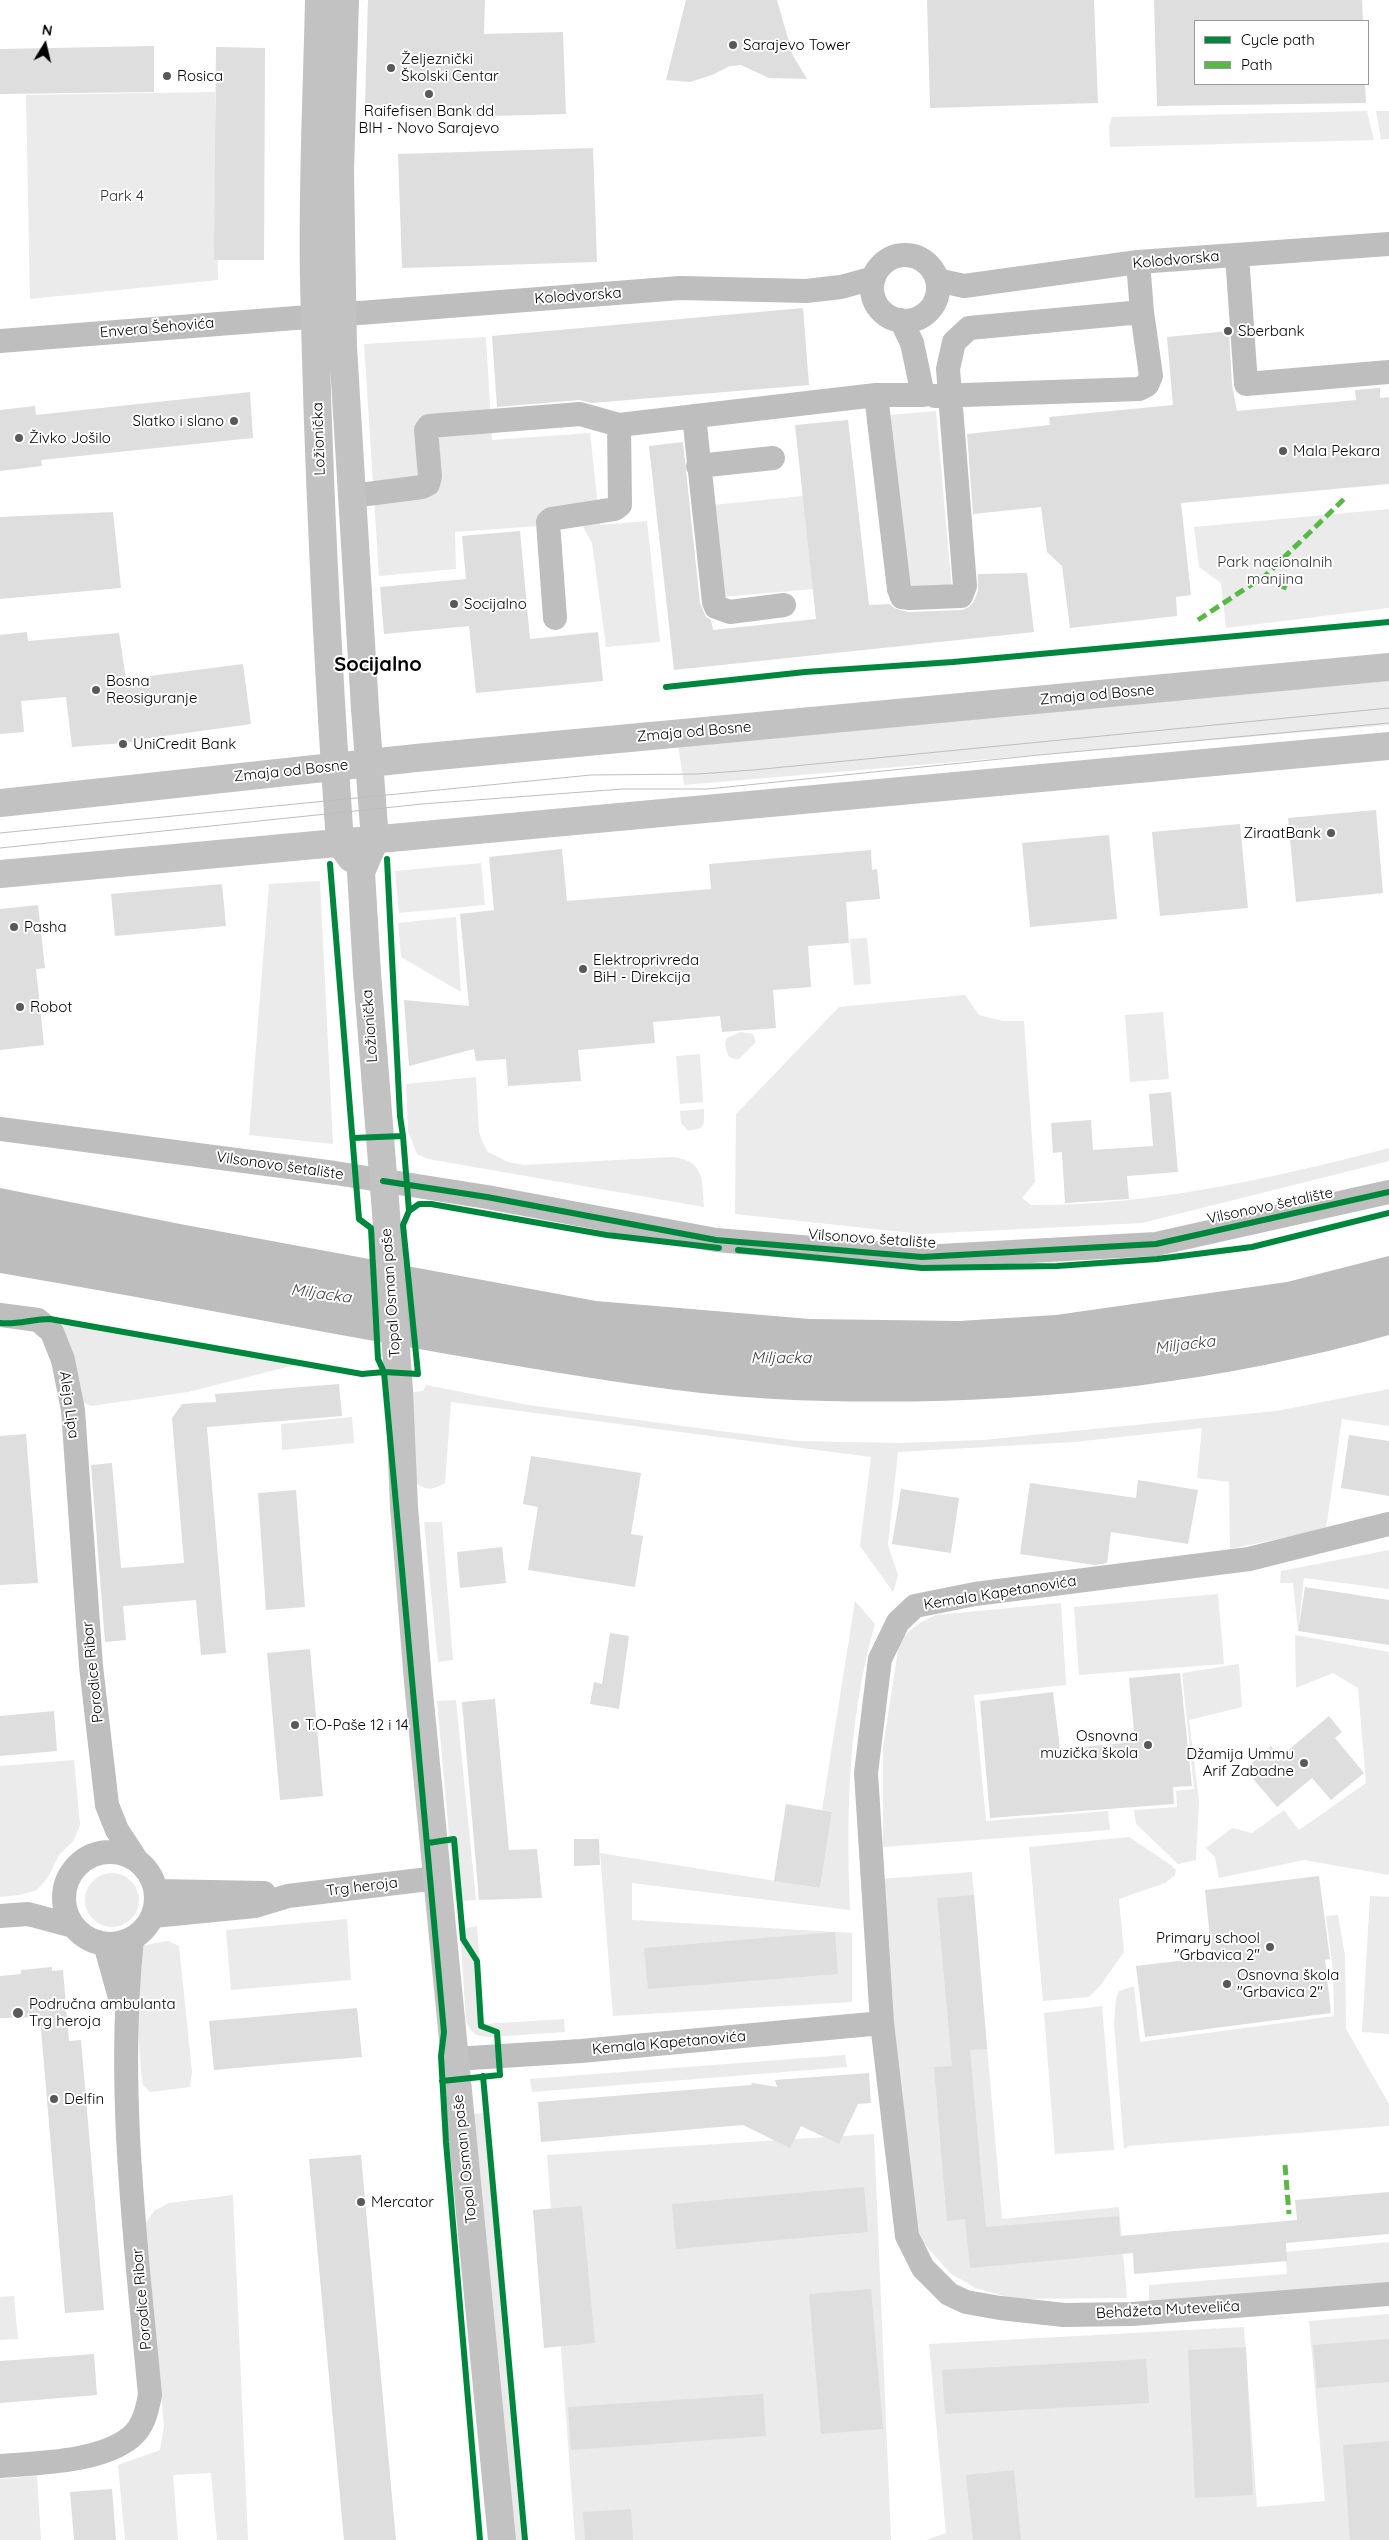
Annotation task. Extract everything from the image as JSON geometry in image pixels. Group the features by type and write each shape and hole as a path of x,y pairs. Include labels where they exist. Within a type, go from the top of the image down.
{"street":[{"name":"Ložionička","path":"319,0 315,171 315,315 340,843"},
{"name":"Ložionička","path":"345,0 340,172 342,314 375,840 361,872 383,1181"},
{"name":"Kolodvorska","path":"936,291 1138,262 1389,244"},
{"path":"903,255 914,256 924,261 936,291 928,311 908,320 882,312 874,289 885,262 903,255"},
{"path":"1237,255 1246,384 1389,372"},
{"path":"352,496 422,487 428,484 430,476 426,430 429,426 580,414 619,425 876,395 949,397 1139,389 1147,385 1151,376 1142,312 1138,262"},
{"name":"Kolodvorska","path":"315,315 680,288 806,291 841,287 874,289"},
{"path":"876,395 899,590 902,597 910,598 960,596 965,586 948,369 954,342 970,328 1142,312"},
{"name":"Envera Šehovića","path":"0,341 315,315"},
{"path":"908,320 923,395"},
{"path":"694,416 698,466 716,607 730,612 784,605"},
{"path":"555,618 548,522 551,518 607,510 620,505 619,425"},
{"path":"698,466 773,458"},
{"name":"Zmaja od Bosne","path":"0,803 369,762 1389,666"},
{"path":"0,874 1389,746"},
{"path":"340,843 361,872"},
{"name":"Vilsonovo šetalište","path":"0,1130 383,1181 487,1197 716,1240 922,1257 1156,1244 1389,1192"},
{"name":"Topal Osman paše","path":"383,1181 395,1359 399,1390 404,1507 437,1878 502,2540"},
{"name":"Aleja Lipa","path":"0,1315 38,1320 52,1332 62,1360 73,1410 81,1536"},
{"name":"Kemala Kapetanovića","path":"949,2294 923,2268 907,2236 882,2023 866,1774 880,1659 898,1622 915,1606 975,1594 1249,1559 1389,1524"},
{"name":"Porodice Ribar","path":"81,1536 91,1666 107,1808 104,1830 93,1856"},
{"name":"Porodice Ribar","path":"107,1808 117,1830 136,1859"},
{"path":"107,1852 118,1853 136,1859 147,1871 156,1891 153,1916 147,1926 132,1939 123,1942 105,1944 84,1936 73,1926 67,1914 64,1898 68,1880 75,1869 93,1856 107,1852"},
{"name":"Trg heroja","path":"153,1916 255,1906 288,1896 437,1878"},
{"name":"Trg heroja","path":"156,1891 254,1892 288,1896"},
{"path":"28,1914 64,1898"},
{"path":"0,1916 28,1914 73,1926"},
{"name":"Porodice Ribar","path":"0,2466 46,2462 92,2454 115,2446 132,2436 147,2412 150,2395 132,2183 126,2020 132,1939"},
{"name":"Porodice Ribar","path":"105,1944 126,2020"},
{"name":"Kemala Kapetanovića","path":"455,2059 581,2051 882,2023"},
{"name":"Behdžeta Mutevelića","path":"949,2294 966,2302 1064,2315 1132,2314 1389,2294"}],"green space":[{"name":"Park 4","path":"215,92 218,280 30,299 26,95"},
{"path":"1367,111 1374,140 1110,147 1109,126 1112,117"},
{"path":"1376,111 1389,111 1389,139 1381,139"},
{"path":"486,337 492,440 590,433 600,525 647,521 660,642 606,647 592,543 581,523 455,532 456,569 379,576 364,344"},
{"path":"936,411 952,590 910,594 890,415"},
{"path":"814,495 825,588 722,597 712,505"},
{"name":"Park nacionalnih manjina","path":"1389,509 1389,608 1226,628 1221,583 1199,567 1194,527"},
{"path":"1389,676 1389,725 684,785 678,744"},
{"path":"481,863 485,905 399,913 395,871"},
{"path":"320,881 333,1144 249,1135 269,884"},
{"path":"456,917 461,992 401,957 398,923"},
{"path":"867,938 871,984 854,985 850,939"},
{"path":"965,995 979,1015 1003,1021 1024,1021 1035,1182 1022,1198 1031,1205 1122,1201 1212,1188 1301,1170 1389,1148 1389,1161 1142,1223 921,1234 735,1214 736,1114 839,1007"},
{"path":"1163,1012 1169,1079 1130,1082 1125,1015"},
{"path":"741,1032 753,1034 756,1042 739,1059 734,1059 728,1056 725,1044 727,1038"},
{"path":"700,1054 703,1102 680,1104 676,1056"},
{"path":"476,1077 479,1132 488,1152 508,1162 524,1165 673,1157 683,1159 696,1167 700,1173 704,1207 428,1159 417,1154 408,1131 406,1084"},
{"path":"704,1109 704,1123 701,1128 688,1131 681,1123 680,1111"},
{"path":"57,1320 299,1364 188,1392 91,1406 79,1400 67,1341"},
{"path":"426,1385 528,1405 798,1441 899,1443 982,1440 1276,1411 1389,1389 1389,1426 1342,1419 1326,1529 1230,1549 1229,1482 1197,1478 1202,1428 1074,1442 898,1452 888,1545 898,1575 893,1592 860,1546 871,1457 451,1402 445,1483 437,1487 426,1488 415,1482 405,1393 423,1391"},
{"path":"352,1417 354,1443 282,1450 281,1424"},
{"path":"424,1522 442,1522 453,1660 438,1662"},
{"path":"1389,1550 1389,1589 1304,1578 1298,1631 1293,1583 1280,1583 1281,1571"},
{"path":"1218,1594 1224,1664 1079,1675 1074,1607"},
{"path":"855,1601 875,1624 866,1659 854,1730 848,1838 850,1910 632,1883 632,1920 852,1933 852,2002 613,2016 600,1853 820,1888 832,1812 822,1810"},
{"path":"1061,1603 1066,1685 974,1695 986,1821 1108,1811 1110,1830 883,1847 883,1747 899,1644 915,1626 936,1615"},
{"path":"1295,1635 1389,1652 1389,1875 1304,1860 1219,1878 1215,1857 1206,1848 1232,1828 1252,1833 1284,1810 1299,1830 1366,1783 1358,1688 1333,1673 1296,1688"},
{"path":"1239,1664 1242,1707 1189,1720 1199,1800 1196,1860 1178,1864 1136,1824 1134,1810 1177,1807 1176,1791 1194,1789 1182,1673"},
{"path":"456,1700 476,1900 455,1901 437,1701"},
{"path":"74,1760 80,1825 74,1840 59,1855 48,1877 37,1890 20,1895 0,1897 0,1766"},
{"path":"1129,1837 1171,1865 1176,1870 1175,1875 1165,1883 1119,1899 1124,1952 1100,1986 1089,1997 1043,2001 1029,1847"},
{"path":"972,1872 1002,2219 1119,2207 1127,2298 1014,2299 976,2288 951,2274 910,2228 880,1879"},
{"path":"107,1873 117,1873 127,1877 135,1885 139,1900 135,1915 127,1923 117,1927 107,1927 97,1923 89,1915 85,1905 85,1895 89,1885 97,1877"},
{"path":"1370,1896 1389,1897 1389,2034 1362,2032"},
{"path":"1338,1915 1345,1955 1346,2029 1389,2104 1389,2126 1128,2146 1124,2149 1114,2024 1116,1998 1119,1991 1134,1986 1140,2042 1334,2016 1333,1971 1326,1916"},
{"path":"347,1919 351,1980 231,1990 226,1930"},
{"path":"477,1926 484,2024 564,2019 565,2032 486,2037 475,2034 470,2029 466,2021 460,1929"},
{"path":"168,1941 179,1946 192,2072 190,2087 150,2092 143,2085 141,2073 133,1953 140,1946"},
{"path":"1102,2006 1114,2150 1055,2154 1044,2013"},
{"path":"845,2055 847,2067 532,2092 530,2079"},
{"path":"489,2113 526,2540 505,2540 471,2114"},
{"path":"874,2134 891,2540 575,2540 547,2155"},
{"path":"233,2195 248,2540 217,2540 211,2473 173,2475 178,2540 125,2540 118,2465 160,2450 164,2426 146,2223 154,2211 169,2203"},
{"path":"1389,2242 1389,2282 1149,2302 1149,2285 1287,2274 1285,2252"},
{"path":"14,2296 18,2339 0,2340 0,2297"},
{"path":"1389,2314 1389,2540 926,2540 946,2533 929,2344 1244,2327 1257,2507 1325,2501 1309,2321"},
{"path":"37,2476 41,2540 0,2540 0,2479"}],"water":[{"name":"Miljacka","path":"0,1188 180,1224 596,1301 810,1319 959,1321 1056,1315 1287,1282 1389,1256 1389,1335 1314,1354 1238,1370 1084,1392 928,1401 850,1401 738,1397 633,1384 493,1362 0,1273"}],"building":[{"path":"368,0 485,0 484,34 563,32 566,114 419,118 419,106 365,105"},
{"name":"Sarajevo Tower","path":"686,0 777,0 793,56 807,79 769,78 741,65 730,66 712,75 690,82 666,80"},
{"path":"927,0 1094,0 1098,103 930,108"},
{"path":"1154,0 1362,0 1363,20 1194,20 1194,85 1365,85 1366,103 1157,106"},
{"path":"154,46 154,92 0,94 0,49"},
{"path":"216,47 265,48 264,260 214,260"},
{"path":"593,148 597,262 402,268 398,154"},
{"path":"803,308 809,385 592,403 579,400 497,407 492,336"},
{"path":"1229,331 1232,385 1237,411 1356,400 1355,390 1380,388 1380,398 1389,397 1389,484 1181,503 1191,595 1176,597 1177,616 1070,628 1062,566 1047,552 1041,507 973,514 967,434 1050,425 1049,417 1173,405 1167,337"},
{"path":"250,392 253,438 41,460 42,466 0,471 0,410 35,406 36,415"},
{"path":"848,420 869,605 890,604 894,608 908,612 962,610 969,607 974,601 978,591 978,574 1027,573 1034,632 674,670 649,446 683,442 700,603 706,617 711,620 713,630 816,619 795,425"},
{"path":"113,512 121,588 0,599 0,517"},
{"name":"Socijalno","path":"520,531 530,639 598,632 603,681 476,693 469,626 384,634 380,587 466,579 462,536"},
{"path":"27,632 28,641 119,633 126,679 243,664 251,724 136,740 136,742 72,747 66,697 21,701 24,732 0,734 0,635"},
{"path":"1376,810 1383,893 1296,902 1288,818"},
{"path":"1240,824 1248,908 1160,916 1152,832"},
{"path":"1109,835 1117,919 1030,927 1022,843"},
{"name":"Elektroprivreda BiH - Direkcija","path":"562,849 567,901 711,889 709,864 871,850 872,870 877,869 880,899 846,902 849,943 808,946 811,987 773,990 776,1028 722,1032 720,1016 653,1022 655,1043 578,1050 581,1081 508,1086 506,1059 476,1061 474,1049 409,1066 404,1000 469,1006 460,914 494,910 489,857"},
{"path":"222,884 226,926 115,936 111,894"},
{"name":"Robot","path":"38,905 45,968 36,969 44,1045 0,1050 0,909"},
{"path":"1171,1092 1178,1172 1127,1176 1129,1199 1065,1203 1062,1152 1053,1153 1051,1123 1091,1120 1093,1150 1153,1146 1149,1094"},
{"path":"339,1384 342,1416 207,1427 226,1653 201,1655 196,1600 123,1606 126,1640 105,1642 91,1465 112,1463 121,1568 184,1563 172,1418 182,1404 216,1402 215,1394"},
{"path":"26,1434 38,1583 0,1585 0,1436"},
{"path":"1349,1435 1389,1441 1389,1496 1341,1488"},
{"path":"531,1456 641,1473 631,1534 643,1536 635,1587 528,1570 538,1507 523,1504"},
{"path":"1138,1480 1198,1490 1188,1544 1111,1532 1107,1563 1095,1565 1020,1554 1030,1483 1136,1498"},
{"path":"901,1489 959,1498 951,1553 892,1544"},
{"path":"296,1490 305,1607 266,1610 258,1493"},
{"path":"502,1547 506,1583 460,1588 457,1552"},
{"path":"1305,1587 1389,1600 1389,1645 1298,1631"},
{"path":"610,1633 629,1636 619,1709 590,1704 594,1682 602,1684"},
{"name":"T.O-Paše 12 i 14","path":"310,1649 323,1796 280,1800 267,1653"},
{"name":"Osnovna muzička škola","path":"1180,1673 1192,1786 1173,1787 1174,1804 990,1818 980,1701 1053,1692 1060,1749 1135,1742 1129,1678"},
{"path":"495,1699 509,1850 537,1849 542,1898 479,1900 462,1702"},
{"path":"54,1711 57,1751 0,1756 0,1716"},
{"name":"Džamija Ummu Arif Zabadne","path":"1329,1716 1342,1732 1335,1738 1364,1773 1331,1800 1312,1778 1277,1807 1245,1769 1271,1746 1280,1757"},
{"path":"786,1804 832,1812 820,1888 774,1881"},
{"path":"574,1839 599,1839 600,1865 574,1866"},
{"name":"Primary school \"Grbavica 2\"","path":"1319,1876 1330,1959 1325,1960 1331,2013 1145,2037 1136,1966 1212,1957 1205,1890"},
{"path":"974,1895 987,2049 970,2050 986,2227 1119,2216 1120,2236 1297,2220 1295,2200 1389,2192 1389,2234 1286,2243 1287,2261 1134,2274 1133,2253 970,2268 965,2219 947,2221 934,2067 952,2066 937,1898"},
{"path":"835,1932 838,1974 648,1989 644,1948"},
{"path":"52,1967 52,1971 63,1970 69,2041 81,2040 104,2310 65,2313 40,2017 0,2018 0,1976 21,1974 21,1970"},
{"path":"357,2008 362,2057 214,2070 209,2021"},
{"path":"869,2073 871,2103 858,2104 839,2144 801,2126 790,2148 743,2125 541,2142 538,2102 751,2085 752,2083 777,2087 775,2080"},
{"path":"361,2155 396,2540 344,2540 309,2159"},
{"path":"864,2187 868,2232 676,2249 672,2204"},
{"path":"582,2206 595,2343 544,2348 533,2210"},
{"path":"871,2289 883,2429 821,2434 809,2294"},
{"path":"1389,2339 1389,2382 1317,2388 1313,2345"},
{"path":"1246,2347 1253,2495 1195,2498 1188,2350"},
{"path":"94,2354 97,2395 0,2403 0,2361"},
{"path":"1146,2359 1149,2403 945,2414 942,2370"},
{"path":"763,2394 766,2436 571,2450 568,2407"},
{"path":"1389,2441 1389,2540 1350,2540 1343,2445"},
{"path":"1014,2470 1021,2540 973,2540 966,2475"},
{"path":"112,2489 116,2540 74,2540 70,2492"},
{"path":"631,2509 633,2540 585,2540 583,2512"}],"tram line":[{"path":"0,833 591,775 698,774 753,770 1389,708"},
{"path":"0,848 422,804 623,789 708,789 1039,755 1389,723"}],"marked path":[{"path":"1198,620 1266,575 1344,499"},
{"path":"1266,575 1271,581 1288,589"},
{"path":"1285,2165 1289,2214"}],"cycle path":[{"path":"666,687 805,672 953,662 1389,622"},
{"path":"387,859 400,1116 403,1136"},
{"path":"330,864 359,1219 371,1228 378,1359 384,1372 444,2032 441,2056 446,2142 480,2540"},
{"path":"0,1323 50,1319 362,1374 384,1372 418,1374 403,1225 409,1211 403,1136 353,1138"},
{"path":"383,1181 487,1197 716,1240 922,1257 1156,1244 1389,1192"},
{"path":"409,1211 419,1204 431,1204 607,1235 719,1248"},
{"path":"738,1250 922,1268 1057,1266 1157,1259 1252,1247 1389,1213"},
{"path":"428,1843 454,1839 463,1939 477,1961 481,2026 497,2032 500,2075 442,2081"},
{"path":"483,2076 525,2540"}],"place":[{"name":"Sarajevo Tower","path":"733,45"},
{"name":"Željeznički Školski Centar","path":"391,68"},
{"name":"Rosica","path":"167,76"},
{"name":"Raifefisen Bank dd BIH - Novo Sarajevo","path":"429,94"},
{"name":"Sberbank","path":"1228,331"},
{"name":"Slatko i slano","path":"234,421"},
{"name":"Živko Jošilo","path":"19,438"},
{"name":"Mala Pekara","path":"1283,451"},
{"name":"Socijalno","path":"454,604"},
{"name":"Bosna Reosiguranje","path":"96,690"},
{"name":"UniCredit Bank","path":"123,744"},
{"name":"ZiraatBank","path":"1331,833"},
{"name":"Pasha","path":"14,927"},
{"name":"Elektroprivreda BiH - Direkcija","path":"583,969"},
{"name":"Robot","path":"20,1007"},
{"name":"T.O-Paše 12 i 14","path":"295,1725"},
{"name":"Osnovna muzička škola","path":"1148,1745"},
{"name":"Džamija Ummu Arif Zabadne","path":"1304,1763"},
{"name":"Primary school \"Grbavica 2\"","path":"1270,1947"},
{"name":"Osnovna škola \"Grbavica 2\"","path":"1227,1984"},
{"name":"Područna ambulanta Trg heroja","path":"18,2013"},
{"name":"Delfin","path":"54,2099"},
{"name":"Mercator","path":"361,2202"}],"district":[{"name":"Socijalno","path":"378,665"}]}
